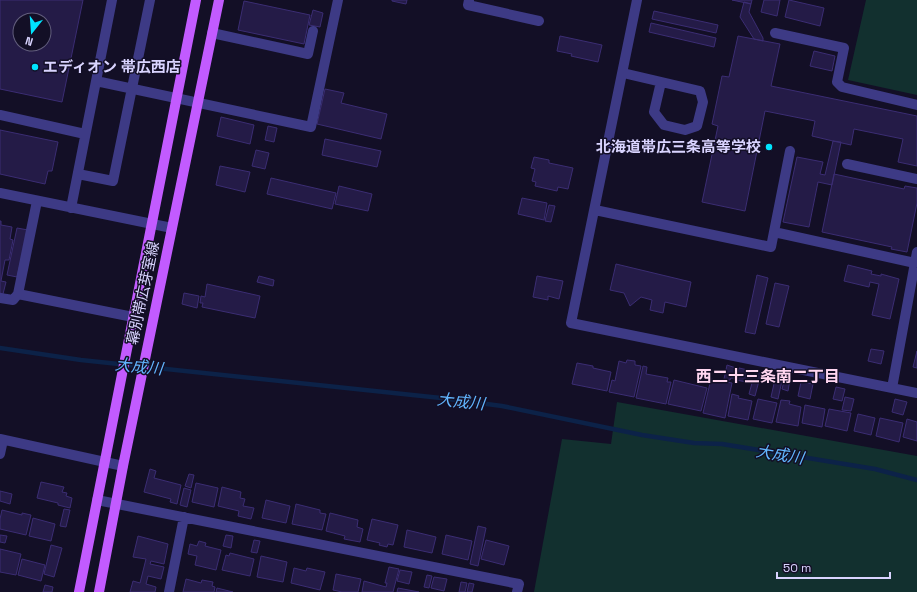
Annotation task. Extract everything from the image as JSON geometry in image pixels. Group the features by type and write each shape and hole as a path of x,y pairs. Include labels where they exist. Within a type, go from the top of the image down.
{"main road":[{"name":"幕別帯広芽室線","path":"79,592 196,0"},
{"name":"幕別帯広芽室線","path":"99,592 123,466 219,0"}],"street":[{"path":"71,208 112,0"},
{"path":"78,174 113,181 150,0"},
{"path":"96,81 310,127 338,0"},
{"path":"469,0 468,5 539,21"},
{"path":"635,0 595,210 571,323 917,393"},
{"path":"212,33 308,54 313,31"},
{"path":"775,33 844,48 837,82 842,87 917,105"},
{"path":"622,73 661,82 700,91 703,102 697,126 685,130 664,125 654,112 661,82"},
{"path":"0,115 85,134"},
{"path":"595,210 771,247 790,151"},
{"path":"847,164 917,179"},
{"path":"0,193 172,228"},
{"path":"0,298 13,300 18,294 37,201"},
{"path":"774,232 914,263"},
{"path":"892,388 917,252"},
{"path":"18,294 133,317"},
{"path":"0,454 2,440 123,466"},
{"path":"97,500 519,584 517,592"},
{"path":"169,592 184,517"}],"green space":[{"path":"866,0 917,0 917,95 848,80"},
{"path":"617,402 917,456 917,592 534,592 562,439 611,444"}],"building":[{"name":"エディオン 帯広西店","path":"0,0 83,0 62,102 0,89"},
{"path":"392,0 407,0 406,4"},
{"path":"732,0 752,0 751,4"},
{"path":"764,0 780,0 777,16 761,12"},
{"path":"789,0 824,8 820,26 785,17"},
{"path":"244,1 310,15 304,44 238,30"},
{"path":"744,2 751,4 749,12 763,38 763,41 754,39 740,17"},
{"path":"313,10 323,13 320,27 309,25"},
{"path":"654,11 718,25 716,33 652,19"},
{"path":"651,23 716,38 714,47 649,32"},
{"path":"560,36 602,45 598,62 571,56 572,54 557,51"},
{"path":"738,36 780,44 771,86 917,116 917,166 898,162 903,139 854,129 851,145 812,136 815,121 765,111 745,211 702,202 718,126 712,124 722,76 729,77"},
{"path":"814,51 835,56 832,71 810,66"},
{"path":"325,89 344,93 341,103 387,114 381,139 317,124"},
{"path":"221,117 254,125 250,144 217,136"},
{"path":"268,126 277,128 274,142 265,140"},
{"path":"0,130 58,142 52,171 48,171 45,184 0,174"},
{"path":"325,139 381,151 377,167 322,155"},
{"path":"833,141 841,142 832,185 818,182 809,227 783,222 797,157 823,162 820,174 825,175"},
{"path":"256,150 269,153 265,169 252,166"},
{"path":"534,157 549,160 549,163 573,168 568,189 558,187 557,191 535,186 536,182 532,181 535,169 531,168"},
{"path":"220,166 250,172 245,192 216,185"},
{"path":"834,174 904,189 905,186 917,188 917,203 907,252 891,249 892,247 822,232"},
{"path":"271,178 336,193 332,209 267,194"},
{"path":"339,186 372,194 368,211 335,204"},
{"path":"522,198 547,203 544,220 518,214"},
{"path":"549,205 555,206 551,222 545,221"},
{"path":"0,221 1,225 12,227 10,239 13,240 9,260 5,260 1,281 6,282 3,294 0,293"},
{"path":"17,228 28,230 17,277 7,275"},
{"path":"616,264 691,282 686,307 665,302 663,313 650,310 652,300 641,297 630,306 624,293 610,290"},
{"path":"848,265 872,271 871,274 881,276 881,274 899,279 890,319 872,315 879,284 870,282 869,287 844,281"},
{"path":"757,275 768,278 755,334 745,332"},
{"path":"259,276 274,280 273,286 257,282"},
{"path":"537,276 563,281 559,299 548,296 548,300 533,297"},
{"path":"775,283 789,286 779,327 766,324"},
{"path":"207,284 260,296 255,318 202,307 203,303 200,303 201,296 205,297"},
{"path":"184,293 199,296 197,308 182,304"},
{"path":"871,349 884,351 881,364 868,361"},
{"path":"917,351 917,368 913,367"},
{"path":"627,360 635,361 635,365 641,366 634,397 609,392 612,380 615,381 619,361 626,363"},
{"path":"577,363 611,372 607,391 572,384"},
{"path":"727,365 736,368 734,378 731,378 730,380 724,379"},
{"path":"643,366 647,367 646,374 668,378 667,382 671,382 666,404 636,398"},
{"path":"739,368 761,373 755,396 749,394 752,383 736,380"},
{"path":"776,375 783,376 778,399 771,397"},
{"path":"785,378 790,379 788,391 782,389"},
{"path":"711,379 732,383 725,418 703,413"},
{"path":"674,380 707,388 701,411 668,404"},
{"path":"801,382 813,384 810,399 798,396"},
{"path":"836,387 845,389 842,401 833,399"},
{"path":"732,394 739,396 738,398 752,401 748,420 728,416"},
{"path":"845,397 854,399 851,411 842,410"},
{"path":"758,399 777,403 772,423 753,419"},
{"path":"895,399 907,402 903,415 892,412"},
{"path":"781,400 790,401 789,404 801,407 798,426 776,422"},
{"path":"805,405 825,409 822,427 802,423"},
{"path":"829,409 851,413 847,431 825,426"},
{"path":"858,414 875,418 871,435 854,431"},
{"path":"880,418 903,423 899,442 876,436"},
{"path":"907,419 917,422 917,441 903,437"},
{"path":"150,469 156,471 154,478 181,485 177,504 170,502 171,499 144,492"},
{"path":"189,474 194,475 191,488 185,486"},
{"path":"41,482 64,487 62,492 67,493 66,496 72,498 70,508 58,505 58,503 37,498"},
{"path":"196,483 218,488 214,507 192,502"},
{"path":"222,487 241,492 240,498 245,499 243,506 254,508 251,519 238,516 239,511 218,506"},
{"path":"184,488 191,490 187,507 180,505"},
{"path":"0,491 12,494 10,504 0,501"},
{"path":"266,500 290,506 286,523 262,518"},
{"path":"296,504 320,510 320,513 326,514 322,530 292,524"},
{"path":"64,509 70,510 66,527 60,526"},
{"path":"2,510 22,515 22,513 31,515 26,535 0,529"},
{"path":"330,513 358,520 357,527 363,529 360,542 344,539 345,536 326,531"},
{"path":"33,518 55,524 51,541 29,536"},
{"path":"372,519 398,525 393,545 388,544 387,547 379,545 380,543 367,540"},
{"path":"478,526 486,528 478,566 470,564"},
{"path":"407,530 436,537 432,553 404,547"},
{"path":"0,535 7,536 5,543 0,542"},
{"path":"226,535 233,536 231,548 223,546"},
{"path":"446,535 472,541 468,560 442,554"},
{"path":"138,536 168,544 164,564 151,561 150,564 164,567 161,579 148,576 146,584 156,587 155,592 130,592 133,581 140,583 146,559 133,557"},
{"path":"254,540 260,541 257,553 251,552"},
{"path":"486,540 509,546 504,565 481,559"},
{"path":"199,541 206,543 205,546 221,550 216,570 195,565 197,556 188,554 190,544 197,546"},
{"path":"51,545 62,548 54,577 44,574"},
{"path":"0,549 21,554 16,575 0,572"},
{"path":"230,553 254,559 250,576 222,570 226,555 229,556"},
{"path":"261,556 287,562 283,582 257,577"},
{"path":"22,559 45,565 41,581 18,575"},
{"path":"389,567 399,569 393,592 362,592 364,581 386,587 387,583 385,583"},
{"path":"294,568 306,571 307,568 325,572 320,590 291,583"},
{"path":"400,570 412,572 409,584 397,581"},
{"path":"336,574 361,579 358,592 342,592 333,590"},
{"path":"427,575 432,576 429,588 424,587"},
{"path":"434,577 447,579 444,591 431,588"},
{"path":"186,579 201,583 202,580 213,582 212,586 215,587 214,592 183,592"},
{"path":"461,582 467,583 465,592 459,592"},
{"path":"469,583 474,584 472,592 467,592"},
{"path":"45,585 53,587 52,592 43,592"},
{"path":"217,588 233,592 216,592"},
{"path":"398,588 419,592 397,592"}],"waterway":[{"name":"大成川","path":"0,348 81,360 441,398 502,406 642,435 694,443 722,444 875,469 917,480"}],"place":[{"name":"エディオン 帯広西店","path":"35,67"},
{"name":"北海道帯広三条高等学校","path":"769,147"}],"district":[{"name":"西二十三条南二丁目","path":"768,376"}]}
